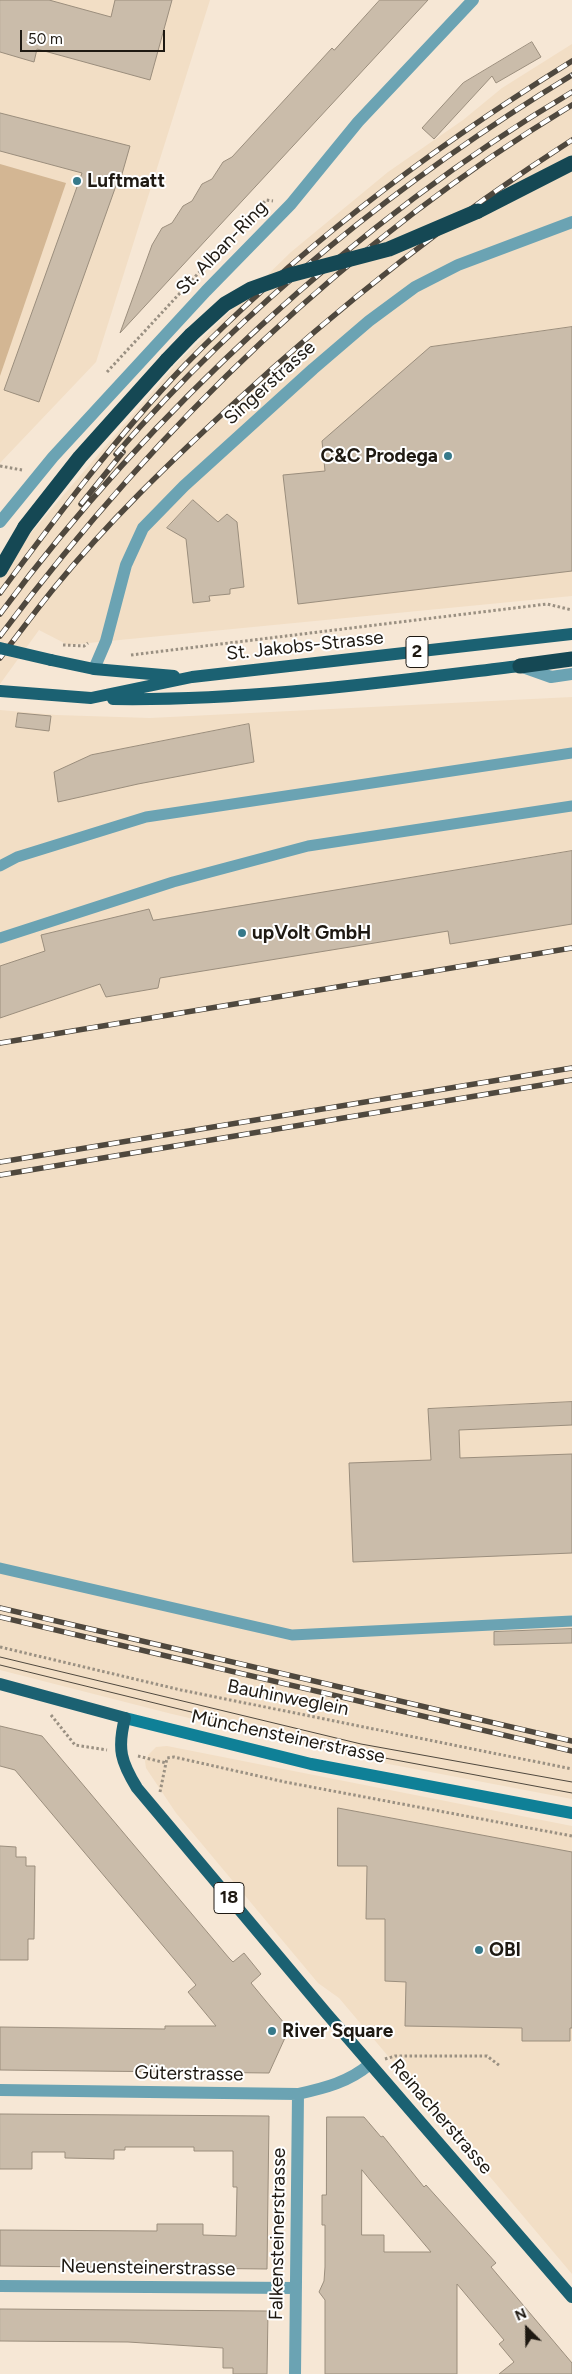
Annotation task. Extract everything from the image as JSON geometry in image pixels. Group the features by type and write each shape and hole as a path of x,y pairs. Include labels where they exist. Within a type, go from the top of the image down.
{"highway":[{"path":"0,560 80,457 124,406 191,335 225,304 268,282 389,249 430,233 529,186 572,163"},
{"path":"0,555 25,527"},
{"path":"0,570 25,527"},
{"path":"520,666 572,659"}],"main road":[{"name":"St. Jakobs-Strasse","path":"2,690 91,698 192,677 572,634"},
{"name":"St. Jakobs-Strasse","path":"0,648 94,669 134,674 192,677"},
{"path":"91,698 208,698 327,688 520,666"},
{"name":"Münchensteinerstrasse","path":"0,1684 125,1718 311,1764 572,1813"},
{"name":"Reinacherstrasse","path":"125,1718 120,1734 120,1752 129,1775 155,1810 370,2064 572,2297"}],"street":[{"name":"St. Alban-Ring","path":"0,522 53,457 206,291 290,204 358,122 473,0"},
{"name":"Singerstrasse","path":"94,669 106,641 126,565 143,528 184,486 369,321 415,287 458,264 572,222"},
{"path":"520,666 551,677 572,674"},
{"name":"Güterstrasse","path":"0,2090 298,2094 338,2084 357,2075 370,2064"},
{"name":"Falkensteinerstrasse","path":"295,2374 298,2094"},
{"name":"Neuensteinerstrasse","path":"0,2286 296,2288"}],"lane":[{"path":"0,866 17,857 146,817 572,752"},
{"path":"0,938 173,882 308,846 572,806"},
{"path":"0,1568 292,1635 572,1622"}],"path":[{"path":"0,466 22,470"},
{"path":"129,655 547,604 572,610"},
{"path":"60,644 84,646 95,638 106,641"},
{"name":"Bauhinweglein","path":"0,1647 181,1690 572,1769"},
{"path":"34,1693 75,1746 120,1752 166,1763"},
{"path":"155,1810 167,1758 174,1757 285,1782 572,1836"},
{"path":"370,2064 395,2056 487,2056 500,2066"}],"shaded area":[{"name":"Luftmatt","path":"0,0 210,0 96,362 0,463"},
{"path":"572,44 572,596 68,645 39,630 0,684 0,569 177,363 291,252 388,172 463,120 502,88"},
{"path":"0,164 66,183 0,376"},
{"path":"572,697 572,1799 357,1758 168,1713 0,1670 0,710 56,715 150,718"},
{"path":"167,1746 572,1826 572,2274 339,1998 318,1983 176,1813 146,1768 145,1761 156,1747"}],"building":[{"path":"0,0 49,0 111,17 115,0 172,0 150,80 37,49 34,62 0,52"},
{"path":"380,0 428,0 120,333 152,245 162,228 172,223 183,206 192,201 202,184 212,179 223,162 232,157 332,48 334,50"},
{"path":"532,42 541,57 496,83 492,76 434,139 422,128 463,83"},
{"path":"0,113 130,146 120,181 118,180 39,402 4,390 82,173 0,151"},
{"name":"C&C Prodega","path":"572,327 572,571 298,604 283,475 325,471 322,441 430,347"},
{"path":"193,500 218,522 227,514 237,522 244,587 230,589 230,594 209,596 210,601 193,603 186,539 167,528"},
{"path":"18,713 51,716 49,731 16,727"},
{"path":"249,724 254,762 138,784 58,802 54,772 91,755"},
{"name":"upVolt GmbH","path":"572,851 572,924 450,944 448,931 160,978 158,988 106,997 100,984 0,1018 0,966 45,951 41,935 149,909 153,920"},
{"path":"572,1402 572,1425 459,1430 460,1458 572,1454 572,1553 353,1562 349,1463 431,1460 428,1409"},
{"path":"572,1629 572,1643 494,1645 494,1632"},
{"path":"0,1726 42,1736 229,1958 233,1962 244,1953 261,1974 251,1983 289,2029 269,2073 0,2070 0,2027 165,2029 165,2026 216,2026 188,1992 196,1985 15,1770 0,1766"},
{"name":"OBI","path":"338,1808 572,1852 572,2028 570,2028 570,2041 522,2041 522,2028 405,2026 406,1982 385,1981 385,1919 366,1919 367,1866 338,1866"},
{"path":"0,1846 16,1847 16,1857 26,1857 26,1866 35,1866 34,1939 28,1939 28,1960 0,1960"},
{"path":"0,2114 269,2116 267,2269 0,2266 0,2230 157,2231 157,2224 203,2224 203,2235 236,2236 237,2187 233,2187 233,2151 194,2151 194,2147 125,2147 125,2150 114,2150 114,2159 65,2158 65,2152 32,2152 32,2169 0,2169"},
{"path":"327,2117 364,2117 381,2137 383,2136 424,2187 426,2185 496,2263 491,2267 572,2363 572,2374 499,2374 514,2362 499,2344 504,2340 457,2284 457,2374 325,2374 325,2300 319,2292 324,2281 325,2225 322,2225 322,2195 326,2195","holes":["362,2170 431,2252 384,2252 384,2235 362,2235"]},
{"path":"0,2309 268,2311 267,2374 233,2374 233,2368 223,2368 223,2348 128,2342 0,2341"}],"tram line":[{"path":"0,1657 361,1744 572,1782"},
{"path":"0,1665 358,1753 572,1793"}],"railway":[{"path":"0,593 111,448 135,420 184,366 273,281 320,240 418,164 469,128 572,61"},
{"path":"116,454 218,346 329,247 448,156 509,114 572,75"},
{"path":"0,614 58,539 122,466 190,394 261,326 335,260 412,199 492,143 572,92"},
{"path":"0,636 60,559 124,484 191,412 261,343 334,277 410,216 490,158 572,105"},
{"path":"0,658 55,587 118,516 231,406 353,299 482,201 572,140"},
{"path":"81,504 123,452"},
{"path":"0,1043 572,948"},
{"path":"0,1162 572,1068"},
{"path":"0,1175 572,1080"},
{"path":"0,1608 572,1741"},
{"path":"0,1617 572,1751"}],"place":[{"name":"Luftmatt","path":"77,181"},
{"name":"C&C Prodega","path":"448,456"},
{"name":"upVolt GmbH","path":"242,933"},
{"name":"OBI","path":"479,1950"},
{"name":"River Square","path":"272,2031"}]}
